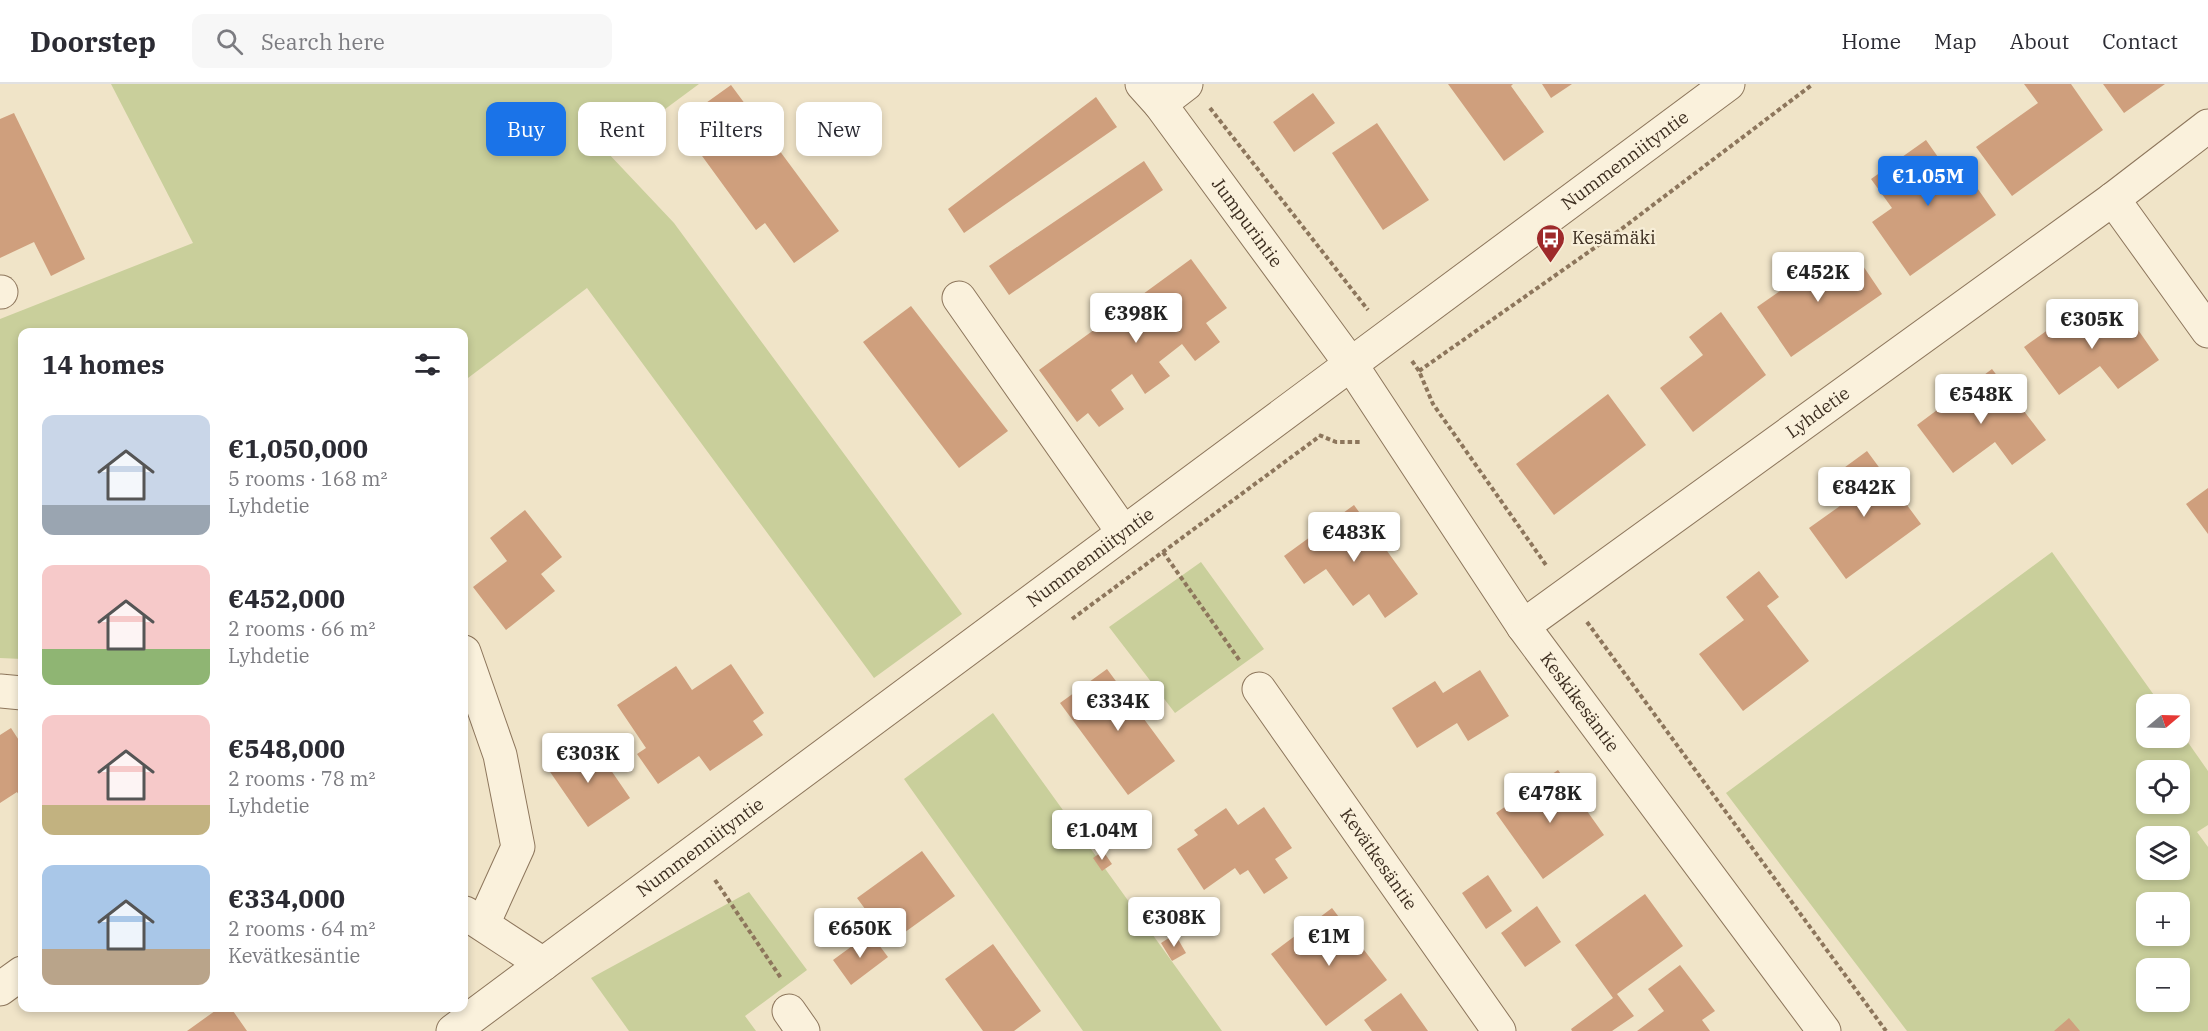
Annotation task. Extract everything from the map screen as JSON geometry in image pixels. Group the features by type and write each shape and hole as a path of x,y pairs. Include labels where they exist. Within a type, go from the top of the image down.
{"street":[{"name":"Nummenniityntie","path":"453,1031 1389,333 1728,84"},
{"path":"1151,94 1196,93"},
{"name":"Jumpurintie","path":"1151,94 1350,363"},
{"name":"Lyhdetie","path":"1523,626 2113,199 2208,126"},
{"path":"2113,199 2208,331"},
{"path":"959,298 1132,526"},
{"name":"Keskikesäntie","path":"1350,363 1523,626 1824,1031"},
{"path":"468,663 500,755 518,847 473,918 543,964"},
{"name":"Kevätkesäntie","path":"1259,689 1499,1031"},
{"path":"0,691 18,693"},
{"path":"0,989 18,976"}],"path":[{"path":"1419,371 1620,230 1813,84"},
{"path":"1196,93 1354,294 1419,371 1432,404 1567,595 1886,1031"},
{"path":"1068,622 1320,436"},
{"path":"1132,526 1164,553 1259,689"},
{"path":"713,876 784,983 796,1021"}],"green space":[{"path":"111,84 699,84 666,108 666,102 578,102 578,156 611,156 674,223 962,614 874,678 587,288 468,378 468,328 18,328 18,659 0,658 0,319 193,243"},
{"path":"2052,552 2153,694 2136,694 2136,748 2190,748 2190,745 2208,771 2208,825 2197,832 2208,847 2208,1031 1907,1031 1726,793"},
{"path":"1201,562 1264,649 1175,713 1109,627"},
{"path":"993,713 1222,1031 1083,1031 904,779"},
{"path":"749,892 807,970 745,1016 756,1031 629,1031 591,978"}],"building":[{"path":"1448,84 1513,84 1511,86 1544,132 1504,161"},
{"path":"1542,84 1572,84 1551,98"},
{"path":"2024,84 2071,84 2103,130 2012,196 1976,147 2038,103"},
{"path":"2103,84 2165,84 2124,113"},
{"path":"731,85 744,102 707,102"},
{"path":"1313,93 1335,123 1294,152 1273,122"},
{"path":"1096,97 1117,127 964,233 948,209"},
{"path":"14,113 85,259 51,276 34,242 0,258 0,119"},
{"path":"1377,123 1429,200 1383,230 1332,153"},
{"path":"1926,140 1945,167 1957,159 1996,215 1910,276 1872,222 1892,208 1871,179"},
{"path":"702,156 784,156 839,231 794,263 765,223 756,230"},
{"path":"1144,161 1163,190 1009,295 989,266"},
{"path":"1832,255 1841,268 1857,257 1882,294 1791,357 1757,307"},
{"path":"1191,259 1227,308 1206,323 1220,342 1195,361 1182,344 1159,362 1170,376 1145,394 1132,374 1111,390 1124,409 1099,427 1088,413 1077,422 1039,370"},
{"path":"2118,301 2159,360 2118,389 2100,366 2059,395 2024,347 2070,314 2078,329"},
{"path":"911,306 1008,431 959,468 863,342"},
{"path":"1721,312 1766,375 1693,432 1660,388 1703,355 1689,337"},
{"path":"1992,369 2046,440 2012,465 1995,442 1953,473 1917,425"},
{"path":"1608,394 1646,445 1554,515 1516,464"},
{"path":"1867,451 1921,524 1846,579 1809,528 1854,496 1837,473"},
{"path":"2208,488 2208,534 2186,504"},
{"path":"1354,505 1418,594 1385,618 1369,594 1353,606 1326,569 1304,584 1284,556"},
{"path":"525,510 562,557 541,574 555,591 506,630 473,587 507,561 490,538"},
{"path":"1759,571 1779,597 1767,606 1809,661 1743,711 1699,654 1744,620 1726,597"},
{"path":"731,664 764,713 753,721 763,735 710,771 699,756 658,784 637,754 646,748 617,705 676,666 692,690"},
{"path":"1107,669 1175,761 1128,795 1060,703"},
{"path":"1480,670 1509,716 1468,741 1457,723 1417,748 1392,708 1435,681 1443,693"},
{"path":"11,728 18,739 18,794 17,792 0,803 0,735"},
{"path":"582,742 600,767 606,763 630,798 588,827 546,766"},
{"path":"1558,770 1604,835 1543,879 1496,813"},
{"path":"1264,807 1292,848 1275,859 1288,878 1264,894 1248,870 1240,875 1235,868 1204,890 1177,849 1198,835 1194,830 1226,808 1238,825"},
{"path":"922,851 955,896 890,943 857,898"},
{"path":"1103,851 1112,864 1102,871 1093,858"},
{"path":"1488,875 1512,911 1486,929 1462,893"},
{"path":"1645,894 1683,946 1617,994 1634,1016 1612,1031 1572,1031 1571,1029 1613,998 1575,945"},
{"path":"1537,906 1561,942 1525,967 1501,933"},
{"path":"1332,908 1387,980 1326,1026 1271,954"},
{"path":"870,933 888,957 851,985 833,960"},
{"path":"1175,934 1186,953 1172,961 1161,943"},
{"path":"993,944 1041,1011 1014,1031 983,1031 945,979"},
{"path":"1680,965 1715,1011 1702,1020 1710,1031 1637,1031 1664,1011 1648,989"},
{"path":"1401,993 1428,1031 1372,1031 1364,1020"},
{"path":"213,1012 234,1012 247,1031 187,1031"},
{"path":"2069,1018 2080,1031 2054,1031"}],"place":[{"name":"Kesämäki","path":"1551,264"}]}
